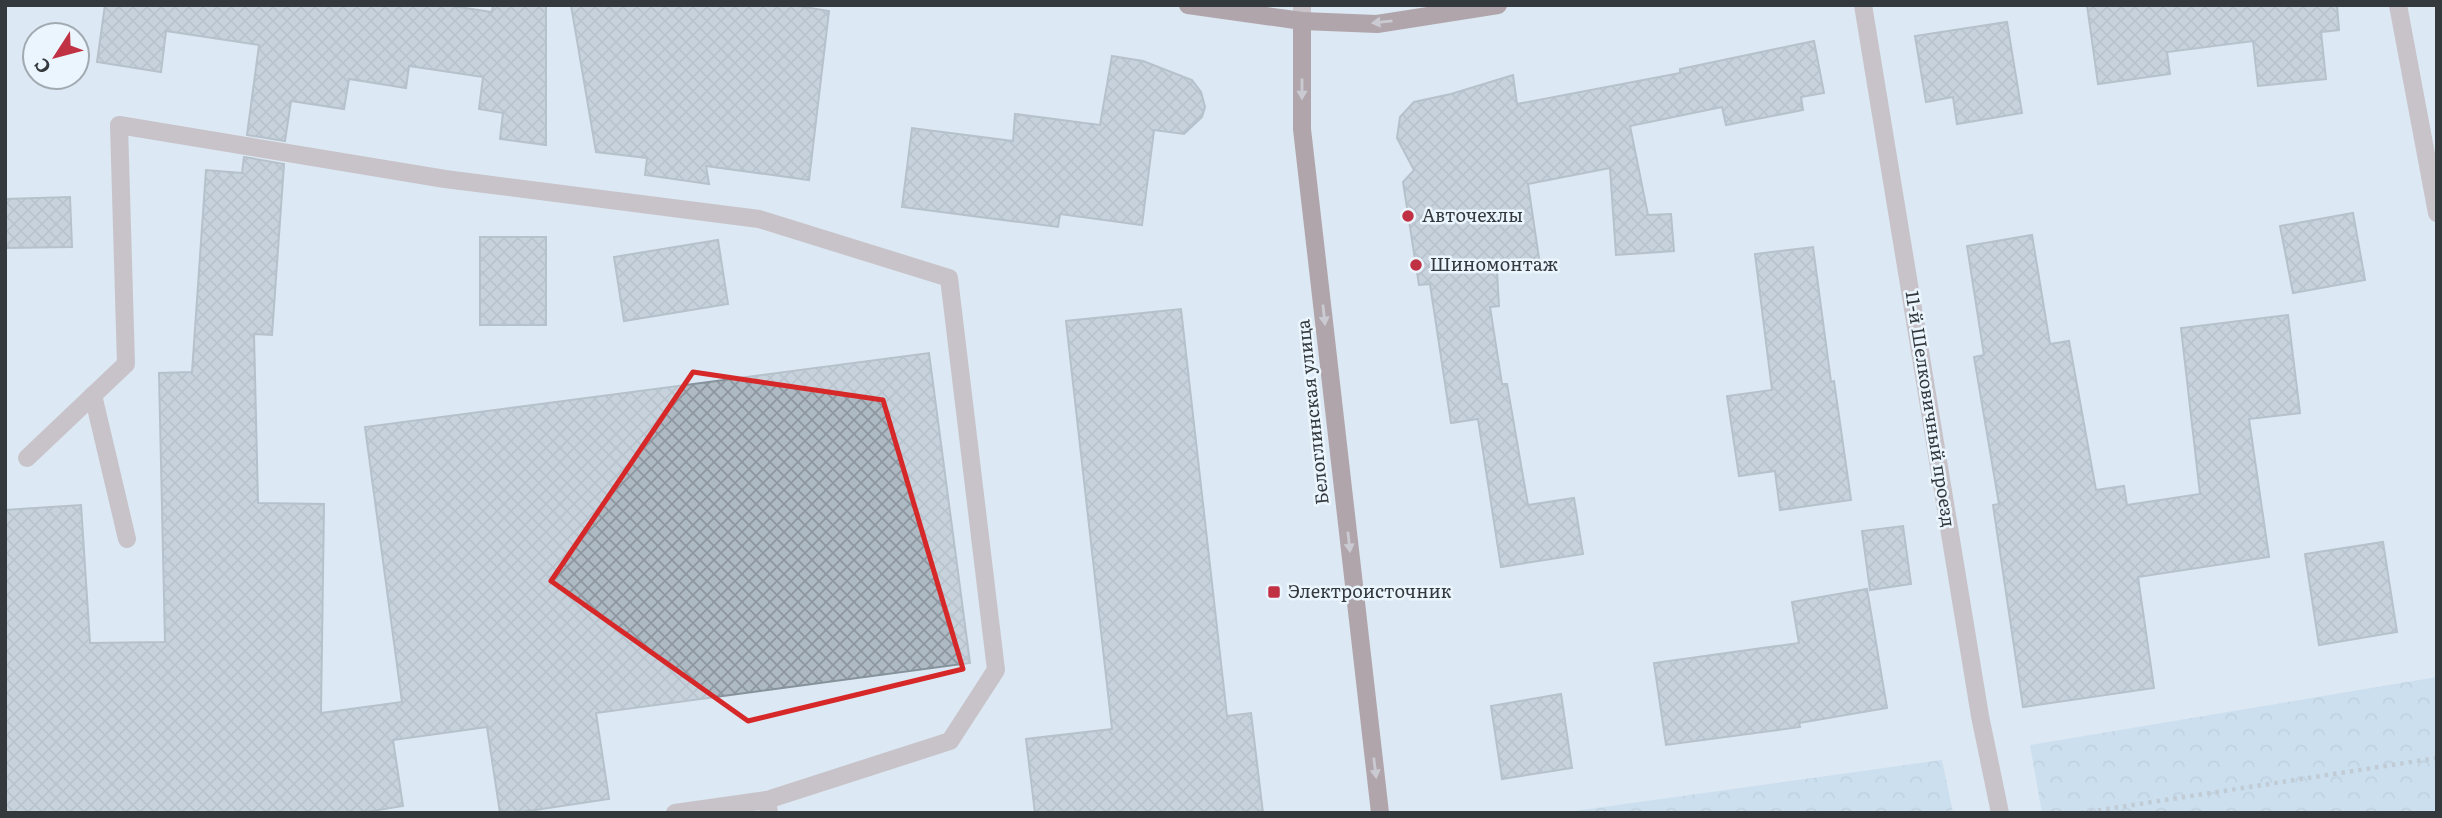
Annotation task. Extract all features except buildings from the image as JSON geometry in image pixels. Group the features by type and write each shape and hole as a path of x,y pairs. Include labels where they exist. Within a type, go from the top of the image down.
{"main road":[{"path":"1188,5 1302,13 1377,24 1498,5"},
{"name":"Белоглинская улица","path":"1302,13 1302,129 1380,813"}],"street":[{"name":"11-й Шелковичный проезд","path":"1863,5 1980,716 2000,813"},
{"path":"2398,5 2437,213"},
{"path":"27,458 126,364 119,125 445,179 759,219 949,278 996,670 950,741 768,806 675,813"},
{"path":"93,395 127,539"}],"path":[{"path":"2081,813 2437,758"}],"highlighted area":[{"path":"693,372 883,400 963,669 748,721 551,581"}],"green space":[{"path":"2437,677 2437,813 2042,813 2030,745"},
{"path":"1942,760 1953,813 1560,813"}],"place":[{"name":"Авточехлы","path":"1408,216"},
{"name":"Шиномонтаж","path":"1416,265"},
{"name":"Электроисточник","path":"1274,592"}]}
